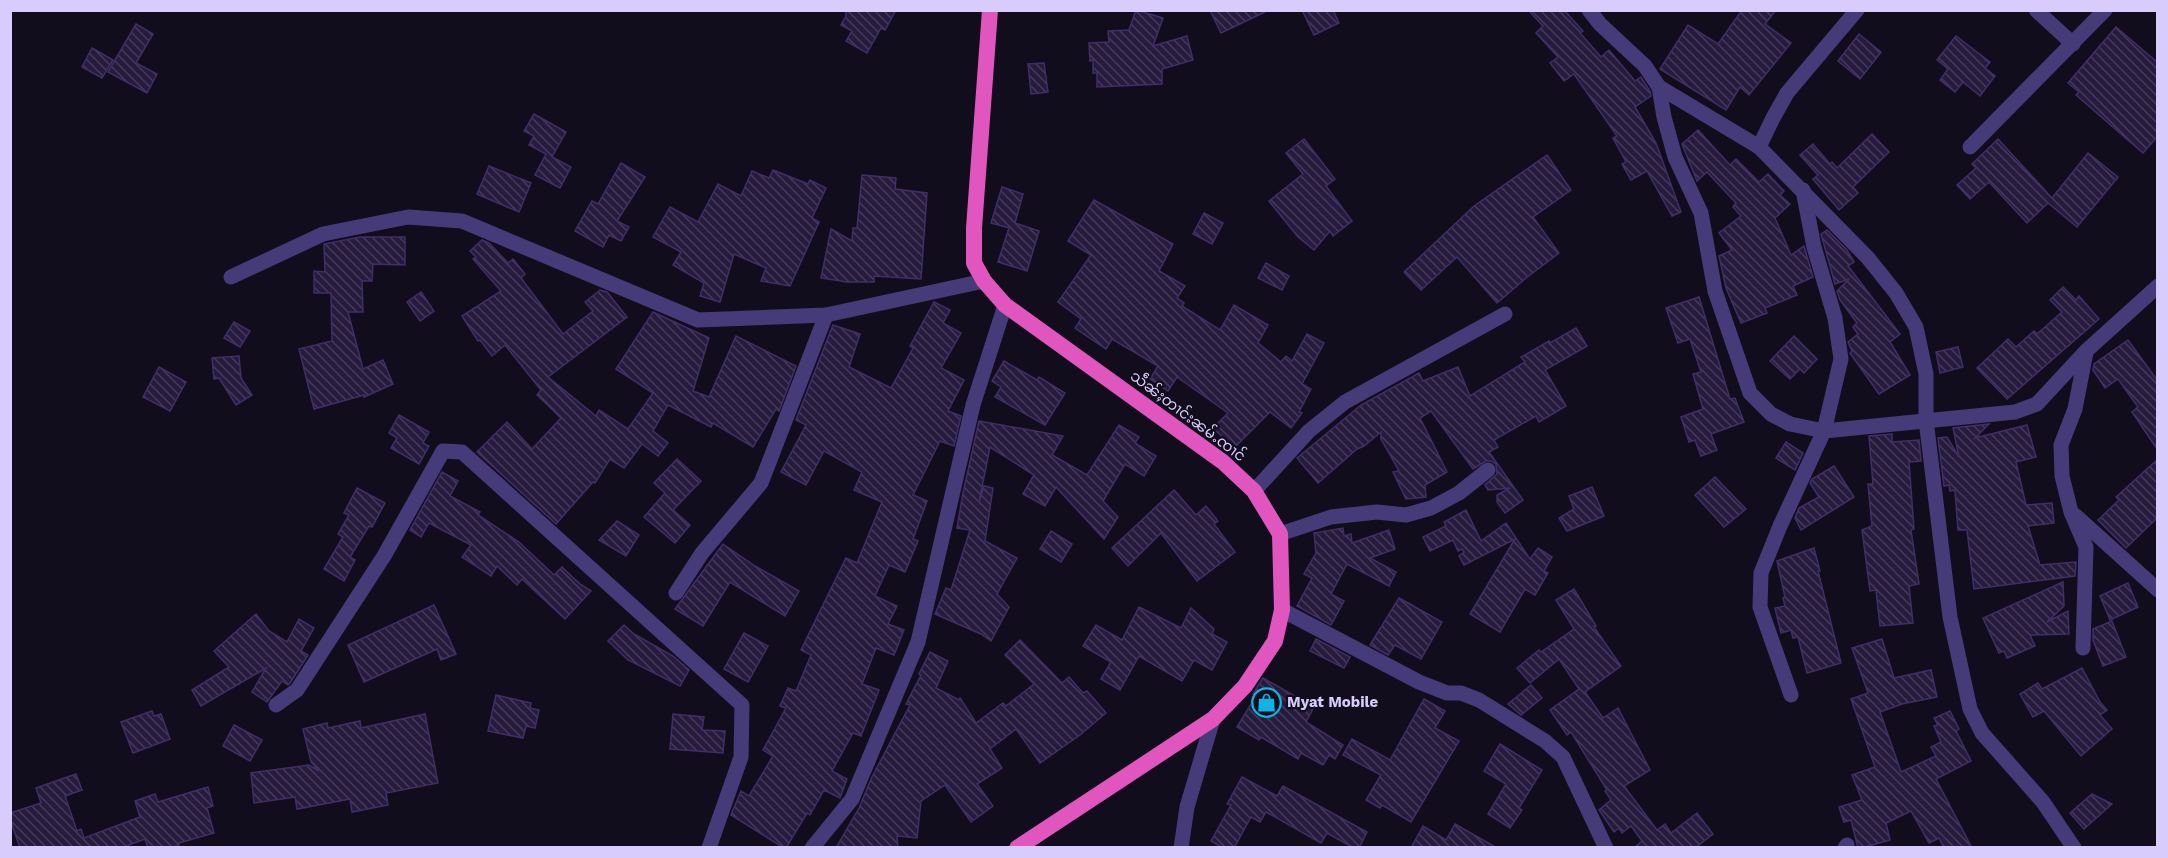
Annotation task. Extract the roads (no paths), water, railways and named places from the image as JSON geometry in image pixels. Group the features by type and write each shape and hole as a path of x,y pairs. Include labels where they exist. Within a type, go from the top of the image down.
{"highway":[{"name":"သဵၼ်ႈတၢင်းၼမ်ႉၸၢင်","path":"990,10 974,228 974,263 984,281 1005,305 1223,462 1254,491 1280,534 1282,610 1275,640 1245,686 1214,719 1017,848"}],"street":[{"path":"1589,10 1600,24 1646,66 1659,87 1664,117 1675,157 1701,213 1715,291 1750,393 1771,414 1790,424 1824,431 2015,412 2037,404 2086,351 2157,286"},
{"path":"1759,147 1787,93 1857,10"},
{"path":"2036,10 2073,44"},
{"path":"1970,147 2105,10"},
{"path":"1659,87 1759,147 1868,258 1896,293 1916,327 1926,375 1926,420 1950,617 1970,709 1982,734 2043,802 2074,848"},
{"path":"1791,696 1760,607 1761,573 1824,431 1840,359 1835,318 1814,247 1803,190"},
{"path":"231,277 323,234 408,217 462,221 698,320 826,315 984,281"},
{"path":"812,848 852,799 918,642 972,405 1005,305"},
{"path":"1254,491 1309,430 1345,402 1505,314"},
{"path":"676,593 702,553 761,483 826,315"},
{"path":"2083,648 2086,548 2071,512 2062,476 2061,445 2075,409 2086,351"},
{"path":"276,705 297,690 384,556 443,451 462,452 742,705 741,757 709,848"},
{"path":"1280,534 1331,516 1377,512 1406,515 1431,508 1459,493 1488,470"},
{"path":"2071,512 2157,590"},
{"path":"1282,610 1419,682 1447,693 1461,693 1479,700 1545,741 1563,757 1606,848"},
{"path":"1181,848 1187,807 1214,719"}],"place":[{"name":"Myat Mobile","path":"1266,702"}]}
